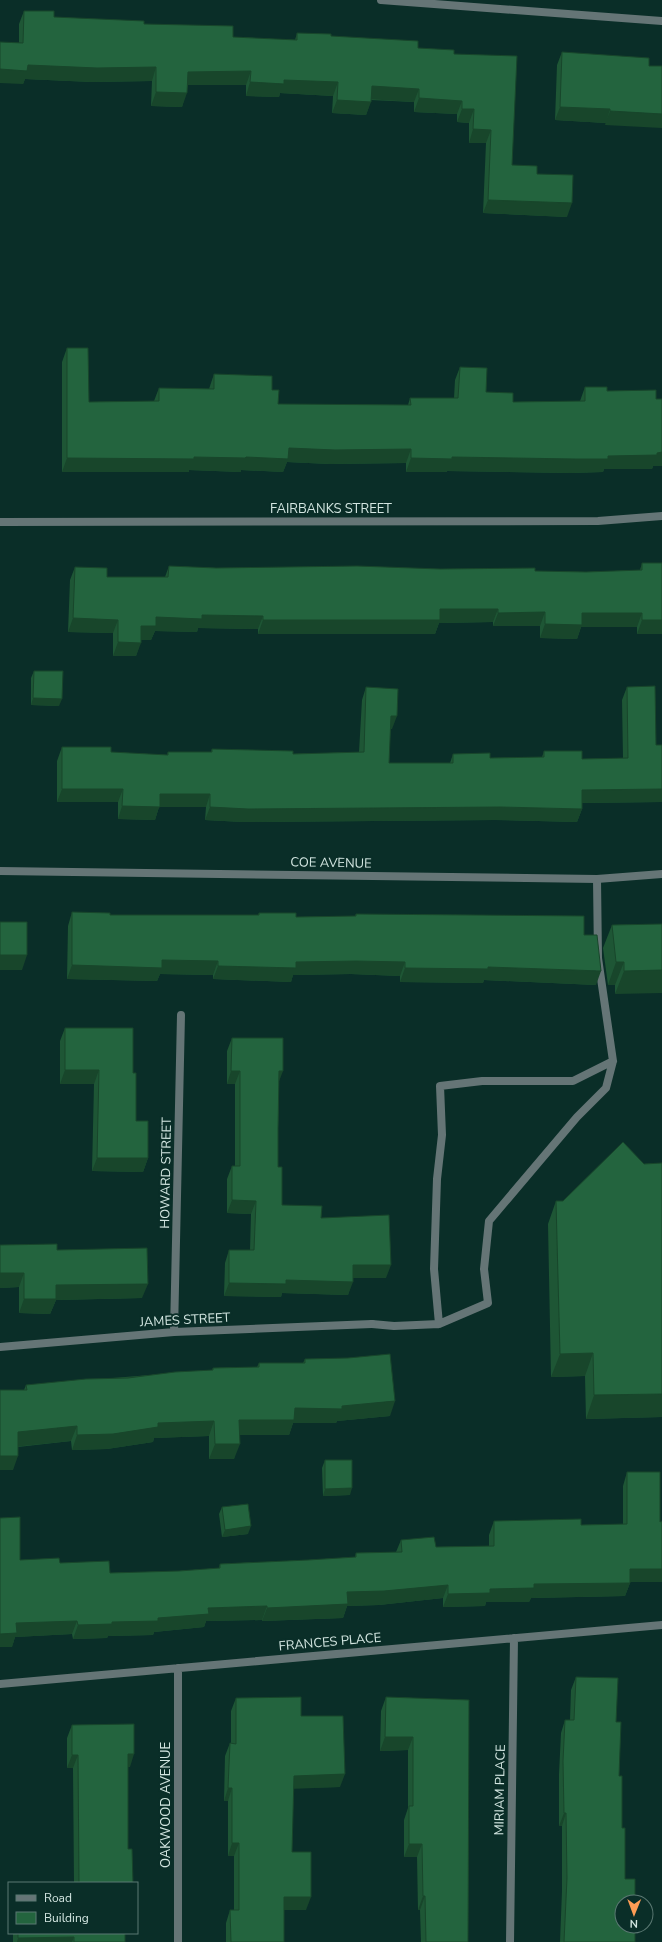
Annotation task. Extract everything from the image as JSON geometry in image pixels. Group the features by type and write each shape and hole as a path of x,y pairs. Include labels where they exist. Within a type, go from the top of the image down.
{"street":[{"path":"380,0 662,21"},
{"name":"FAIRBANKS STREET","path":"0,522 598,521 662,516"},
{"name":"COE AVENUE","path":"0,871 597,879 662,874"},
{"path":"597,879 598,958 614,1061 606,1088 576,1117 489,1221 484,1269 488,1303 439,1324 434,1269 437,1179 442,1135 440,1086 482,1081 573,1081 614,1061"},
{"name":"HOWARD STREET","path":"174,1332 181,1015"},
{"name":"JAMES STREET","path":"0,1347 174,1332 372,1324 394,1326 439,1324"},
{"name":"FRANCES PLACE","path":"0,1684 662,1625"},
{"name":"MIRIAM PLACE","path":"510,1942 514,1638"},
{"name":"OAKWOOD AVENUE","path":"178,1668 178,1942"}],"building":[{"path":"24,11 54,11 54,17 144,21 144,24 233,26 233,37 297,40 297,33 331,34 331,36 418,41 418,48 454,50 454,54 517,56 512,165 537,166 537,174 573,175 572,203 488,200 491,130 473,129 474,109 462,109 462,101 419,98 419,89 372,86 371,102 337,100 338,82 284,80 284,84 250,82 251,71 188,72 187,93 156,92 156,67 97,68 28,65 27,71 0,69 0,42 23,43"},
{"path":"562,52 649,58 649,66 662,66 662,114 610,111 610,109 560,107"},
{"path":"67,348 88,348 89,402 159,401 159,388 214,389 214,374 272,376 272,390 279,390 278,404 411,405 410,398 458,398 460,367 487,368 486,392 513,393 513,402 585,401 585,387 607,387 607,391 656,390 656,399 662,399 662,452 657,453 657,455 608,456 608,459 452,457 452,459 411,458 411,449 335,450 289,448 288,459 246,457 194,457 194,459 67,458"},
{"path":"642,563 662,563 662,620 642,620 642,613 582,613 582,625 545,624 545,612 498,613 498,609 440,609 440,620 263,620 263,616 202,615 202,619 156,617 156,626 141,626 141,643 118,642 118,620 73,618 75,567 107,568 107,577 168,577 169,566 216,568 357,566 440,569 535,568 535,571 586,572 642,570"},
{"path":"34,671 63,671 62,699 33,698"},
{"path":"655,686 656,745 662,745 662,789 582,790 582,809 500,807 248,809 210,807 210,794 160,794 160,807 122,806 123,789 62,789 62,747 111,747 111,752 168,755 168,752 212,752 212,749 293,751 293,754 364,752 366,687 398,689 397,716 391,716 389,763 453,763 453,754 490,753 490,758 544,757 544,751 582,751 582,759 628,758 627,687"},
{"path":"72,912 110,913 110,915 259,915 259,913 296,913 296,917 356,916 356,914 584,916 584,935 597,935 601,971 488,967 488,969 405,968 405,962 356,961 296,962 296,968 218,966 218,961 162,960 162,968 72,965"},
{"path":"0,922 27,922 27,955 0,955"},
{"path":"662,924 662,970 624,971 624,962 616,962 612,925"},
{"path":"65,1028 133,1028 133,1073 136,1073 136,1121 148,1121 148,1158 97,1158 99,1070 65,1070"},
{"path":"232,1038 283,1038 283,1071 279,1071 278,1129 278,1167 282,1167 282,1205 322,1206 321,1218 389,1215 391,1265 353,1265 353,1282 286,1280 286,1284 229,1283 229,1250 254,1250 256,1201 232,1200 232,1166 240,1166 240,1071 231,1071"},
{"path":"623,1142 644,1164 662,1163 662,1394 594,1395 593,1353 560,1354 556,1201 563,1201"},
{"path":"57,1244 57,1250 147,1248 148,1284 56,1285 56,1299 24,1299 24,1273 0,1273 0,1245"},
{"path":"390,1354 395,1401 342,1406 342,1409 295,1408 294,1420 239,1420 240,1444 215,1444 214,1421 158,1423 158,1427 113,1434 77,1435 77,1426 18,1432 18,1456 0,1456 0,1390 27,1390 26,1385 86,1379 128,1378 175,1372 213,1370 213,1368 259,1367 259,1363 305,1363 305,1359 348,1358"},
{"path":"325,1460 352,1460 352,1488 325,1489"},
{"path":"627,1472 660,1472 660,1522 662,1521 662,1569 630,1569 630,1583 534,1584 534,1588 490,1589 490,1593 448,1594 448,1585 384,1591 347,1592 348,1604 267,1608 267,1606 208,1608 209,1614 158,1618 158,1621 112,1622 112,1624 78,1625 77,1621 16,1623 17,1633 0,1634 0,1518 20,1517 20,1560 59,1558 60,1563 109,1561 110,1573 220,1568 220,1564 356,1557 356,1553 402,1552 401,1540 434,1537 436,1547 494,1546 494,1521 581,1519 581,1525 627,1524"},
{"path":"248,1504 251,1526 225,1530 222,1507"},
{"path":"576,1677 618,1678 616,1722 621,1722 619,1776 622,1776 622,1828 625,1828 625,1879 635,1879 635,1894 614,1894 614,1934 635,1934 635,1942 564,1942 567,1878 566,1813 564,1813 563,1761 565,1720 574,1720"},
{"path":"301,1697 301,1716 343,1716 345,1774 294,1776 292,1852 311,1852 311,1897 284,1897 284,1942 231,1942 230,1910 239,1910 239,1843 232,1843 232,1788 228,1788 230,1743 236,1744 236,1698"},
{"path":"386,1697 469,1700 468,1942 426,1942 422,1844 409,1844 409,1806 413,1806 413,1737 385,1737"},
{"path":"134,1724 134,1754 128,1754 128,1849 132,1849 133,1882 79,1882 78,1755 72,1755 72,1725"},
{"path":"18,1934 125,1934 125,1942 74,1942 74,1937 18,1938"}]}
